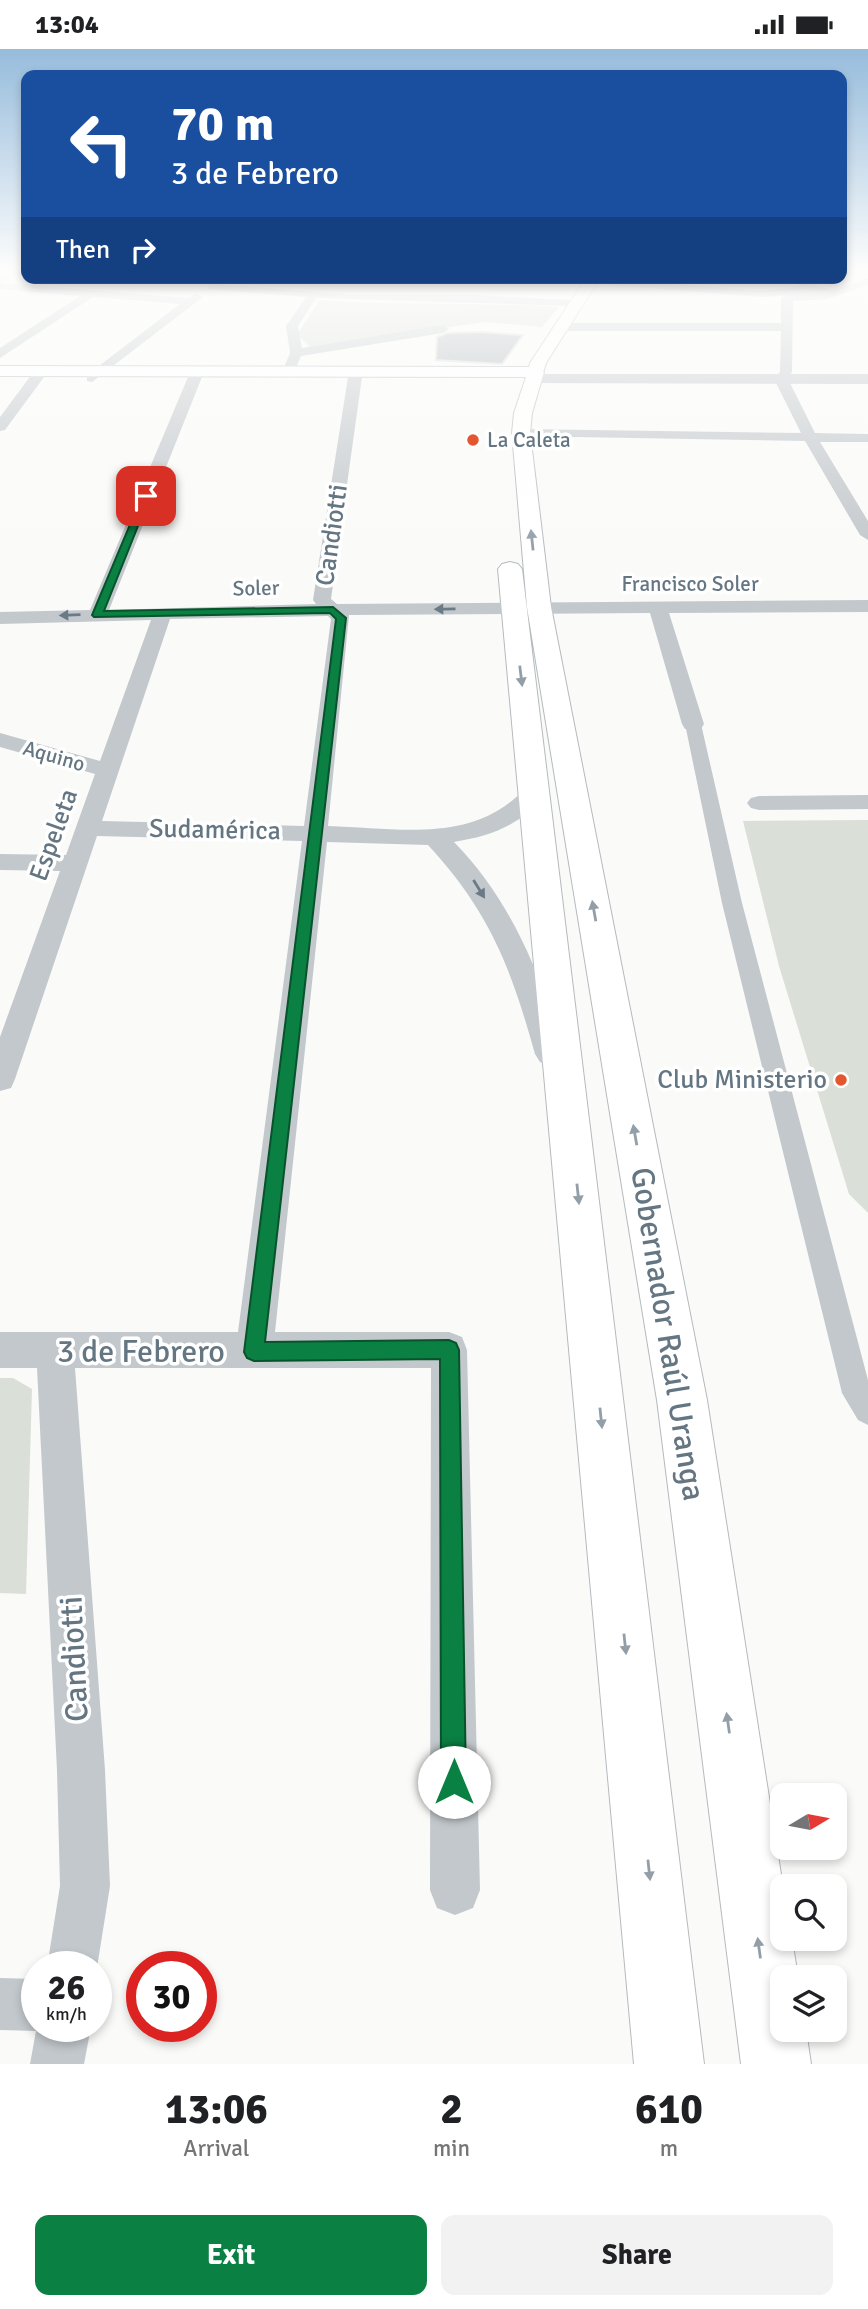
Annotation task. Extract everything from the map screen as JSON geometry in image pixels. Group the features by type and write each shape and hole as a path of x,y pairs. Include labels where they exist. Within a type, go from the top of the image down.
{"main road":[{"path":"502,447 503,417 535,365"},
{"path":"0,371 195,377 529,374"},
{"path":"0,377 288,373 529,374"},
{"path":"529,374 521,433 526,608 536,791 669,2064"},
{"path":"509,550 526,608"},
{"name":"Gobernador Raúl Uranga","path":"526,608 682,1400 776,2064"}],"street":[{"path":"95,375 108,365"},
{"path":"288,373 291,365"},
{"path":"784,365 784,375 810,437 861,514 868,535"},
{"path":"784,375 868,371"},
{"path":"529,374 784,375 868,379"},
{"path":"0,427 37,377"},
{"path":"97,615 195,377"},
{"name":"Candiotti","path":"254,1352 341,618 322,600 355,377"},
{"path":"521,433 868,438"},
{"name":"Francisco Soler","path":"526,608 868,606"},
{"path":"658,607 693,725 732,903 857,1393 868,1410"},
{"name":"Soler","path":"0,618 163,612 526,608"},
{"name":"Espeleta","path":"0,1079 74,863 90,828 163,612"},
{"name":"Aquino","path":"0,740 109,771"},
{"name":"Sudamérica","path":"90,828 435,837 469,834 499,824 522,809 536,791"},
{"path":"759,803 868,802"},
{"path":"435,837 470,874 496,916 540,1017 570,1123"},
{"path":"0,862 74,863"},
{"name":"3 de Febrero","path":"0,1350 449,1350 455,1890"},
{"name":"Candiotti","path":"55,1351 81,1770 85,1886 75,1951"},
{"path":"0,2004 21,2005"},
{"path":"57,2064 61,2042"}],"shaded area":[{"name":"Club Ministerio","path":"868,820 868,1213 849,1194 779,966 743,821"},
{"path":"0,1378 13,1378 32,1389 26,1594 0,1593"}],"place":[{"name":"La Caleta","path":"473,440"},
{"name":"Club Ministerio","path":"841,1080"}],"route":[{"path":"146,496 97,615 333,610 341,618 254,1352 449,1350 454,1782"}]}
